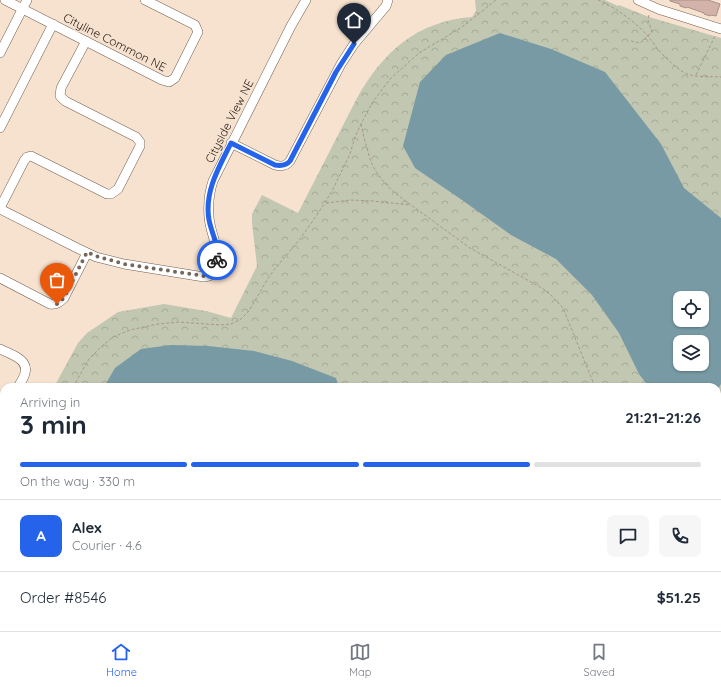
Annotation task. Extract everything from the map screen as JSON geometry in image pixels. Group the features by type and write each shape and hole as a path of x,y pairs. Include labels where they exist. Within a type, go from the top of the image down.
{"street":[{"name":"Cityline Common NE","path":"5,0 166,82 169,82 175,78 198,32 195,25 145,0"},
{"path":"0,53 27,0"},
{"name":"Cityside View NE","path":"0,208 96,256 124,264 209,276 214,270 217,262 217,248 209,220 210,190 217,171 290,26 306,0"},
{"path":"231,143 275,165 280,166 288,164 341,64 354,44 386,6 388,0"},
{"path":"638,0 655,8 720,29"},
{"path":"655,8 663,0"},
{"path":"0,128 53,24"},
{"path":"0,208 26,157 31,156 107,194 111,194 118,189 140,146 139,140 65,101 60,96 61,88 86,41"},
{"path":"0,278 50,304 57,304 64,298 87,252"},
{"path":"0,349 21,360 24,364 26,369 25,374 20,383"}],"path":[{"path":"75,383 89,359 101,347 113,337 130,330 158,324 178,322 221,325 231,324 241,319 249,311 274,270 300,238 325,203 350,154 360,124 372,103 390,79 424,49 462,27 496,0"},
{"path":"598,0 615,8 640,28 658,50 678,69 689,75 721,77"},
{"path":"631,41 640,43 652,31 648,20 649,14 655,8"},
{"path":"696,76 720,29"},
{"path":"360,124 373,166 389,188 470,248 547,291 563,308 593,383"},
{"path":"325,203 350,200 410,205"}],"green space":[{"path":"475,0 605,0 649,17 721,38 721,383 56,383 78,343 87,333 118,312 164,304 206,311 231,318 257,266 252,214 262,195 298,213 357,98 378,66 390,53 418,32 434,25 472,17 476,11"}],"water":[{"path":"500,33 551,49 605,72 661,144 684,188 721,218 721,383 646,383 639,374 619,333 592,295 556,259 511,235 415,168 403,146 420,82 446,55"},
{"path":"171,345 208,346 254,351 292,361 336,378 338,383 106,383 115,368 141,349"}],"building":[{"path":"670,0 708,0 720,4 716,16 710,16 687,7 680,6 680,4"}],"way so far":[{"path":"57,304 64,298 87,252 124,264 204,276 209,276 212,273 216,266 217,260"}],"route":[{"path":"217,260 217,248 209,220 210,190 217,171 231,143 275,165 284,166 288,164 336,72 354,44"}]}
